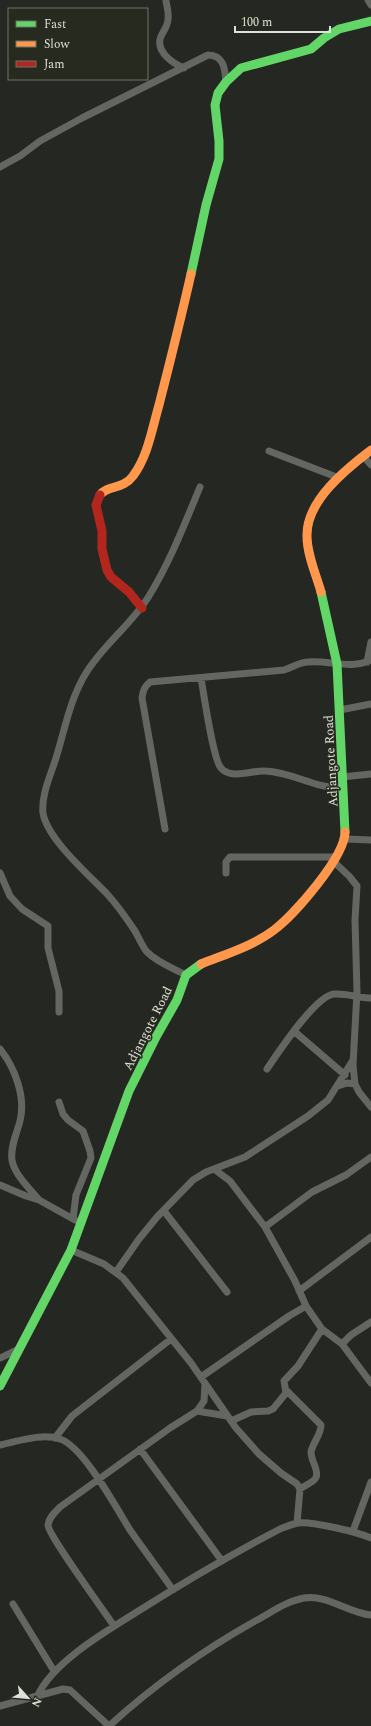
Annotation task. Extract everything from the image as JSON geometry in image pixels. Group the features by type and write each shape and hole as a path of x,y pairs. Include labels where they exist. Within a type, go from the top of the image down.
{"street":[{"path":"368,0 371,5"},
{"path":"166,1 168,19 160,38 159,45 168,58 175,64 184,68"},
{"path":"142,608 129,592 111,577 107,570 102,549 102,531 96,504 101,493 107,489 122,486 133,477 141,464 147,449 175,344 197,243 219,159 219,141 215,105 218,93 233,74 241,68 311,49 324,38 339,29 371,21"},
{"path":"0,167 20,156 40,141 82,118 208,55 214,55 220,58 224,65 226,82"},
{"name":"Adjangote Road","path":"0,1386 17,1350 71,1250 77,1221 129,1091 156,1037 178,1000 186,975 198,965 254,942 274,930 292,914 335,859 345,839 345,810 337,664 332,638 309,549 307,531 310,516 319,499 339,478 371,450"},
{"path":"269,451 339,478"},
{"path":"363,456 371,465"},
{"path":"186,975 157,960 146,951 134,930 114,902 64,850 50,830 43,814 44,798 68,712 76,692 87,672 103,650 142,608 150,595 170,557 200,487"},
{"path":"165,828 142,698 142,691 150,682 284,670 309,661 348,665 369,661 371,642"},
{"path":"201,678 215,755 220,767 224,770 235,773 264,771 273,772 294,776 316,785 343,788"},
{"path":"340,710 371,704"},
{"path":"342,777 371,774"},
{"path":"345,839 371,840"},
{"path":"226,873 226,862 230,857 335,859 357,886 355,920 357,987 353,1060 355,1084 371,1107"},
{"path":"0,873 10,896 22,909 48,926 48,948 59,991 59,1012"},
{"path":"357,987 369,998"},
{"path":"267,1069 283,1045 323,998 334,994 369,998"},
{"path":"295,1032 345,1074"},
{"path":"0,1049 15,1076 21,1108 20,1120 12,1150 12,1160 15,1169 39,1200"},
{"path":"116,1272 139,1239 193,1180 206,1172 245,1157 308,1116 328,1100 353,1060"},
{"path":"338,1086 347,1083 355,1084"},
{"path":"59,1102 63,1114 68,1120 83,1131 90,1151 91,1158 76,1195 77,1221"},
{"path":"265,1227 312,1192 346,1175 371,1157"},
{"path":"214,1169 230,1181 265,1227 293,1277 306,1306 322,1329 342,1344 371,1383"},
{"path":"0,1184 26,1196 39,1200 77,1221"},
{"path":"164,1211 227,1292"},
{"path":"299,1291 371,1237"},
{"path":"71,1250 88,1256 116,1272 123,1278 203,1380 229,1419 259,1454 281,1473 297,1484 300,1489 297,1523"},
{"path":"203,1380 289,1316 306,1306"},
{"path":"342,1344 351,1335 371,1322"},
{"path":"300,1489 315,1480 317,1476 318,1472 311,1456 311,1452 321,1431 321,1425 286,1390 284,1381 298,1366 322,1329"},
{"path":"56,1438 72,1416 171,1339"},
{"path":"0,1358 17,1350"},
{"path":"114,1626 57,1543 49,1528 50,1519 60,1507 140,1449 197,1411 204,1401 203,1380"},
{"path":"197,1411 229,1419 251,1412 268,1411 272,1409 286,1390"},
{"path":"0,1445 35,1438 56,1438 66,1441 74,1448 99,1479 131,1531 173,1590"},
{"path":"140,1449 222,1561"},
{"path":"354,1531 371,1482"},
{"path":"37,1697 44,1682 94,1639 222,1561 280,1529 297,1523 306,1523 354,1531 371,1538"},
{"path":"0,1706 63,1689 70,1690 109,1726 138,1699 220,1641 280,1607 304,1598 318,1598 351,1610 371,1615"},
{"path":"13,1604 54,1672"}],"traffic: fast":[{"path":"191,274 206,205 219,159 219,141 215,105 218,93 226,82 241,68 311,49 324,38 339,29 371,21"},
{"path":"321,592 337,664 345,832"},
{"path":"0,1386 71,1250 129,1091 156,1037 177,1000 186,975 201,964"}],"traffic: slow":[{"path":"100,495 103,492 120,486 129,480 138,468 146,451 159,405 191,274"},
{"path":"321,592 308,550 308,523 313,510 329,487 371,450"},
{"path":"201,964 257,941 283,923 317,885 328,870 343,843 345,832"}],"traffic: jam":[{"path":"100,495 96,505 102,531 102,549 107,570 111,577 129,592 142,608"}]}
